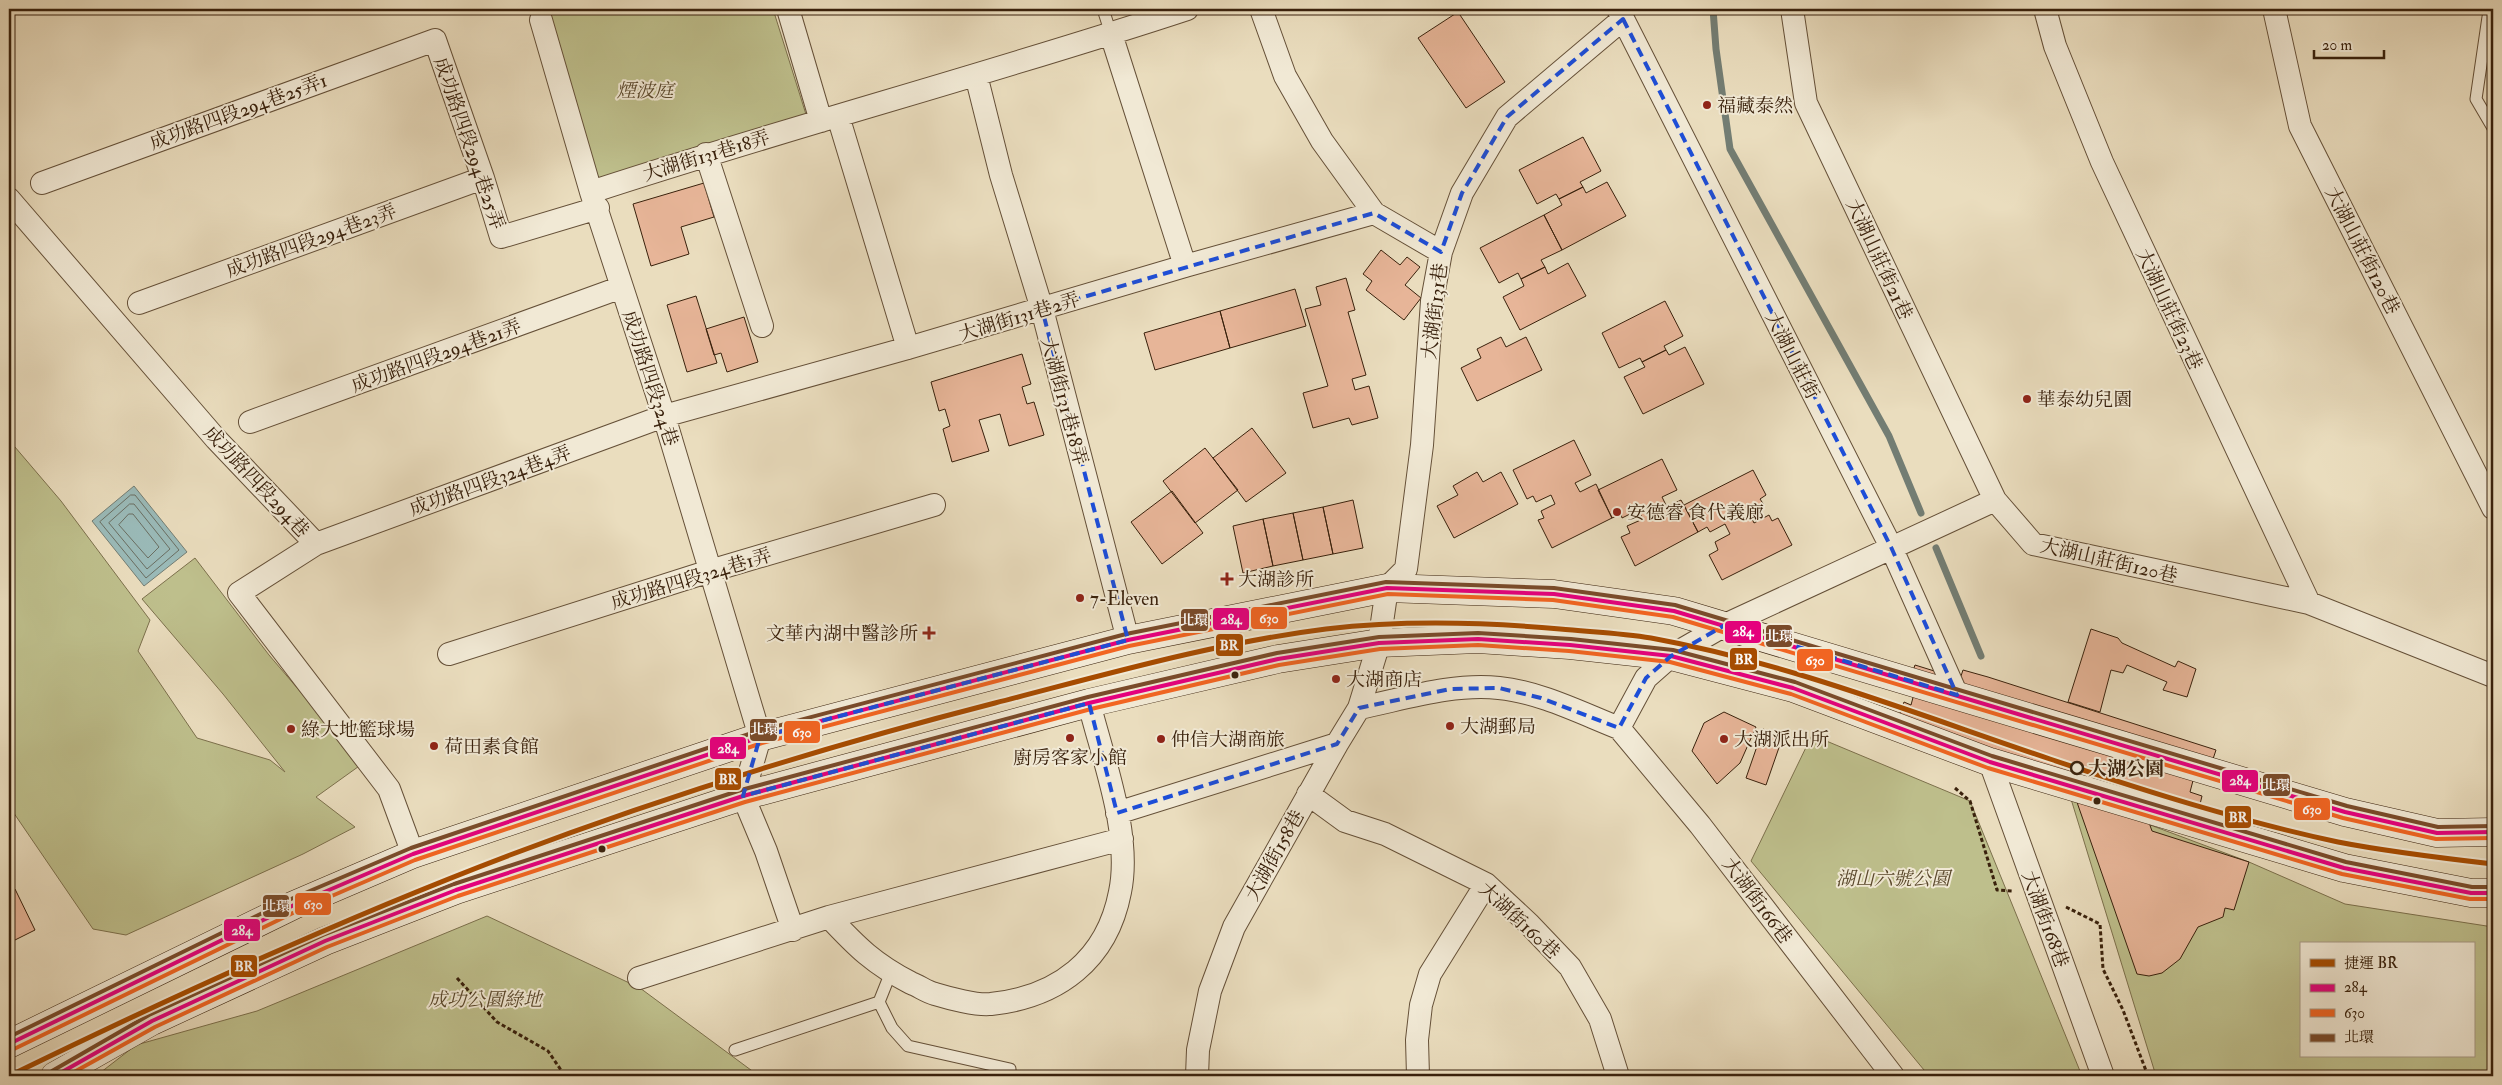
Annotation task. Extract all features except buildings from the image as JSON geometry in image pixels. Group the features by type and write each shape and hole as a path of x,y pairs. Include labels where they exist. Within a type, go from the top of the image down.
{"main road":[{"path":"9,1044 294,904 413,854 760,737 1128,640 1387,588 1554,594 1674,611 1725,624 2345,812 2437,833 2493,832"},
{"path":"55,1076 152,1021 325,941 456,890 743,796 1089,703 1278,659 1378,644 1478,639 1570,645 1671,656 1793,688 1990,762 2344,868 2471,893 2493,893"}],"street":[{"path":"788,9 829,119 908,348"},
{"name":"大湖街131巷18弄","path":"595,200 706,154 976,75 1188,9"},
{"name":"大湖街131巷","path":"1261,9 1285,76 1322,141 1374,213 1441,252 1432,301 1422,445 1406,569 1387,588"},
{"name":"大湖山莊街21巷","path":"1792,9 1806,103 1995,500"},
{"name":"大湖山莊街23巷","path":"2045,9 2055,46 2102,162 2309,603"},
{"name":"大湖山莊街120巷","path":"2274,9 2300,126 2493,508"},
{"name":"大湖山莊街","path":"1441,252 1462,193 1507,117 1621,14 1891,548 1957,695"},
{"name":"成功路四段324巷","path":"541,20 622,287 664,416 760,737"},
{"path":"1110,34 1185,266"},
{"name":"成功路四段294巷25弄","path":"435,40 501,236 595,200"},
{"name":"成功路四段294巷25弄1","path":"42,183 435,40"},
{"name":"大湖街131巷18弄","path":"976,75 1001,175 1042,309 1128,640"},
{"path":"706,154 762,326"},
{"name":"成功路四段294巷23弄","path":"139,303 483,178"},
{"name":"成功路四段294巷","path":"9,200 216,439 316,544 239,593 389,789 413,854"},
{"name":"大湖街131巷2弄","path":"664,416 908,348 1185,266 1374,213"},
{"name":"成功路四段294巷21弄","path":"250,422 622,287"},
{"name":"成功路四段324巷4弄","path":"316,544 664,416"},
{"path":"1359,708 1450,689 1499,688 1541,698 1619,728 1646,678 1671,656 1725,624 1995,500"},
{"name":"大湖山莊街120巷","path":"1995,500 2033,544 2309,603 2493,676"},
{"name":"成功路四段324巷1弄","path":"449,654 710,571 934,505"},
{"path":"1378,644 1387,588"},
{"name":"大湖街158巷","path":"1197,1076 1198,1050 1210,992 1234,927 1308,794 1359,708 1378,644"},
{"path":"829,917 866,955 891,972 934,994 989,1005 1044,993 1091,958 1108,933 1121,891 1122,839 1089,703"},
{"name":"大湖街166巷","path":"1619,728 1700,825 1893,1076"},
{"path":"760,737 743,796 766,851 792,930"},
{"path":"1117,813 1337,744"},
{"name":"大湖街168巷","path":"1990,762 2103,1076"},
{"name":"大湖街160巷","path":"1308,794 1345,821 1385,834 1486,884 1529,924 1570,967 1600,1019 1618,1076"},
{"path":"639,978 829,917 1122,839"},
{"path":"1418,1076 1416,1040 1421,1005 1430,974 1486,884"}],"lane":[{"path":"1103,9 1110,34"},
{"path":"2493,9 2488,18 2476,99 2493,128"},
{"path":"891,972 879,1002 892,1028 908,1046 1010,1070 1010,1076"},
{"path":"735,1050 879,1002"}],"path":[{"path":"457,978 497,1022 548,1051 565,1076"}],"highlighted area":[{"path":"1623,19 1891,547 1957,695 1725,625 1671,656 1646,678 1619,728 1541,698 1499,688 1450,689 1359,708 1337,744 1117,813 1089,703 743,796 760,737 1128,640 1042,309 1374,213 1441,252 1462,193 1507,117"}],"green space":[{"name":"煙波庭","path":"536,9 773,9 809,124 591,192"},
{"path":"9,440 61,501 150,620 138,651 197,738 270,760 285,772 223,694 142,599 195,558 269,655 362,764 316,797 355,827 303,854 126,935 93,929 9,806"},
{"name":"湖山六號公園","path":"1812,735 1970,801 2082,1076 1929,1076 1751,861"},
{"name":"大湖公園","path":"2071,799 2145,823 2249,862 2345,904 2493,927 2493,1076 2156,1076"},
{"name":"成功公園綠地","path":"487,916 640,988 759,1076 96,1076 136,1045 257,1011"}],"water":[{"path":"134,486 187,552 144,586 92,521"}],"waterway":[{"path":"1713,9 1716,49 1730,149 1889,436 1921,513"},
{"path":"1936,548 1981,656"}],"metro line":[{"name":"BR","path":"9,1076 132,1017 320,932 510,855 630,812 751,772 872,736 1118,671 1201,651 1284,635 1355,626 1414,623 1472,624 1531,627 1651,638 1753,661 1853,691 2086,771 2229,815 2301,834 2357,846 2493,864"}],"transit line":[{"name":"北環","path":"9,1037 291,899 411,848 758,731 1126,634 1386,582 1554,588 1675,605 2347,806 2438,827 2493,826"},
{"name":"284","path":"9,1044 294,905 413,854 760,737 1128,640 1387,588 1554,594 1674,611 2345,812 2437,833 2493,832"},
{"name":"630","path":"12,1050 297,911 415,860 762,743 1129,646 1388,594 1553,600 1673,617 2343,818 2436,839 2493,838"},
{"name":"北環","path":"52,1071 149,1015 323,935 454,884 741,790 1088,697 1277,653 1379,637 1478,633 1571,639 1673,650 1795,682 1992,756 2346,862 2472,887 2493,887"},
{"name":"284","path":"55,1076 152,1021 325,941 456,890 743,796 1089,703 1278,659 1379,643 1478,639 1570,645 1671,656 1793,688 1990,762 2344,868 2471,893 2493,893"},
{"name":"630","path":"67,1076 155,1027 327,947 458,896 745,802 1091,709 1279,665 1380,649 1478,645 1569,651 1670,662 1791,694 1988,768 2342,874 2470,899 2493,899"}],"place":[{"name":"福藏泰然","path":"1707,105"},
{"name":"華泰幼兒園","path":"2027,399"},
{"name":"安德睿 食代義廊","path":"1617,512"},
{"name":"大湖診所","path":"1227,579"},
{"name":"7-Eleven","path":"1080,598"},
{"name":"文華內湖中醫診所","path":"929,633"},
{"name":"大湖商店","path":"1336,679"},
{"name":"大湖郵局","path":"1450,726"},
{"name":"綠大地籃球場","path":"291,729"},
{"name":"廚房客家小館","path":"1070,738"},
{"name":"仲信大湖商旅","path":"1161,739"},
{"name":"大湖派出所","path":"1724,739"},
{"name":"荷田素食館","path":"434,746"},
{"name":"大湖公園","path":"2077,768"}]}
